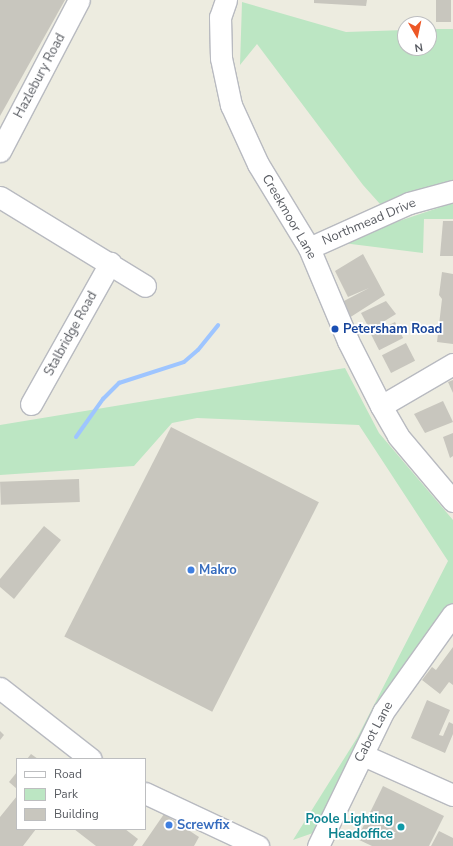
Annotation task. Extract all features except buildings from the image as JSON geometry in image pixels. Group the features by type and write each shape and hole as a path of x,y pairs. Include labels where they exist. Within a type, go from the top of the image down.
{"street":[{"name":"Hazlebury Road","path":"0,151 79,0"},
{"name":"Creekmoor Lane","path":"226,0 220,17 218,32 231,105 258,164 309,248 348,340 381,406 398,436 453,501"},
{"name":"Northmead Drive","path":"309,248 409,203 453,191"},
{"path":"0,197 146,286"},
{"name":"Stalbridge Road","path":"31,404 110,263"},
{"path":"381,406 453,364"},
{"name":"Cabot Lane","path":"318,846 383,712 450,620"},
{"path":"0,688 90,758"},
{"path":"363,755 453,795"},
{"path":"146,793 258,846"}],"green space":[{"path":"242,2 346,32 397,30 397,56 437,56 437,29 453,29 453,183 380,204 363,185 257,44 240,65"},
{"path":"453,203 453,219 424,219 423,253 343,243 384,226"},
{"path":"345,368 379,433 453,520 453,604 386,695 313,833 293,840 357,738 448,561 359,425 197,418 172,423 134,466 0,475 0,425"}],"waterway":[{"path":"76,437 103,399 119,383 184,362 198,350 218,325"}],"place":[{"name":"Petersham Road","path":"335,329"},
{"name":"Makro","path":"191,570"},
{"name":"Screwfix","path":"169,825"},
{"name":"Poole Lighting Headoffice","path":"401,827"}]}
